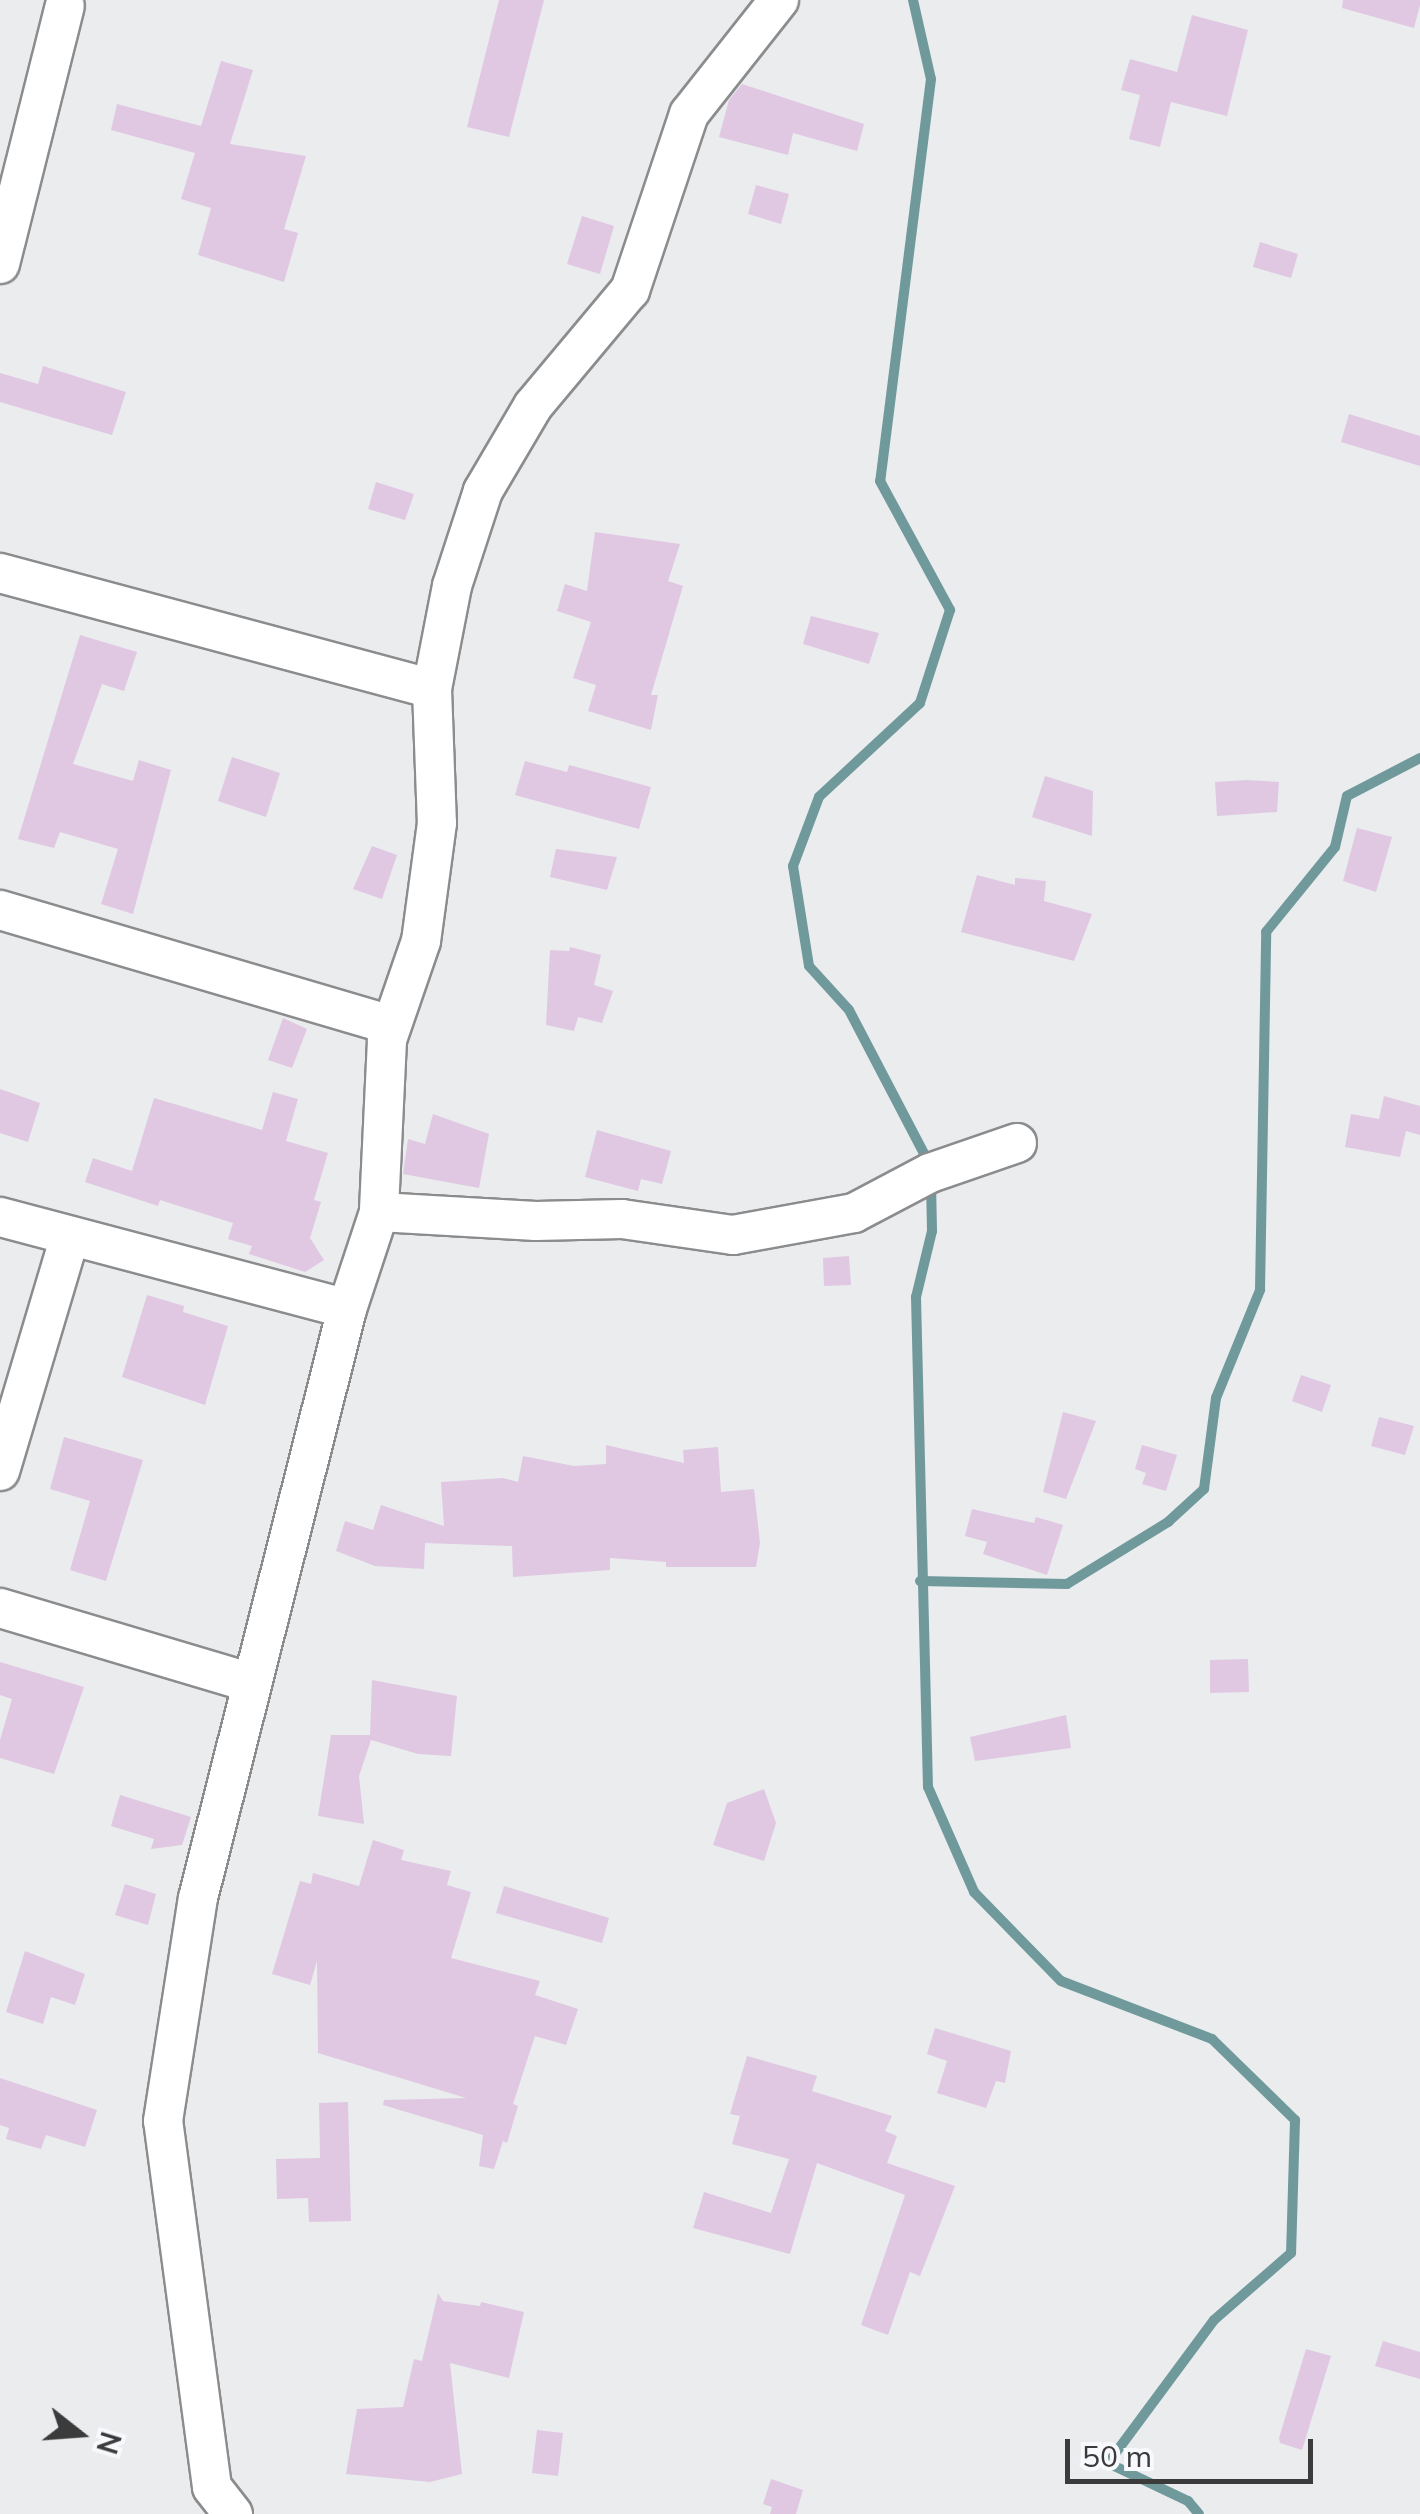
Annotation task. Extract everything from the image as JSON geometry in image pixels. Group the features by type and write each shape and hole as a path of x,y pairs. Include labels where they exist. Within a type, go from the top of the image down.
{"street":[{"path":"233,2514 212,2488 163,2122 198,1898 347,1309 379,1212 390,1025 420,940 436,823 432,688 452,586 483,491 533,406 630,290 689,114 778,0"},
{"path":"0,264 65,6"},
{"path":"0,573 432,688"},
{"path":"0,910 390,1025"},
{"path":"379,1212 536,1221 622,1219 734,1235 854,1213 930,1173 1017,1143"},
{"path":"0,1217 347,1309"},
{"path":"0,1471 70,1236"},
{"path":"0,1608 252,1683"}],"building":[{"path":"499,0 544,0 509,137 467,127"},
{"path":"1343,0 1420,0 1420,5 1414,28 1342,8"},
{"path":"1192,15 1248,30 1227,116 1171,102 1160,147 1129,139 1140,95 1121,90 1130,59 1177,72"},
{"path":"221,61 253,70 230,144 306,156 284,229 298,233 284,282 198,255 211,208 181,199 195,153 111,130 117,104 201,126"},
{"path":"742,84 864,124 857,151 793,133 788,155 719,137 729,100"},
{"path":"756,185 789,194 781,224 748,214"},
{"path":"582,216 614,226 600,274 567,264"},
{"path":"1260,242 1298,254 1291,278 1253,267"},
{"path":"43,366 126,392 112,435 0,402 0,373 38,384"},
{"path":"1349,414 1420,436 1420,466 1341,442"},
{"path":"376,482 414,494 405,520 368,509"},
{"path":"595,532 680,544 668,581 683,586 651,695 658,695 651,730 588,711 596,685 573,678 591,622 557,611 565,584 587,591"},
{"path":"811,616 879,633 869,664 803,644"},
{"path":"80,635 137,652 124,691 102,684 73,764 133,781 139,760 171,770 133,914 101,904 118,849 60,832 54,848 18,839"},
{"path":"232,757 280,773 266,817 218,801"},
{"path":"525,761 567,772 569,765 651,787 639,829 515,795"},
{"path":"1045,776 1093,791 1092,836 1032,817"},
{"path":"1215,782 1279,782 1277,812 1217,816"},
{"path":"1357,828 1392,837 1376,892 1343,881"},
{"path":"372,846 397,855 382,899 353,889"},
{"path":"556,849 617,857 607,890 550,877"},
{"path":"977,875 1015,885 1015,878 1046,881 1044,901 1092,914 1074,961 961,932"},
{"path":"570,947 601,955 594,985 613,991 602,1023 578,1017 574,1031 546,1025 550,950 569,951"},
{"path":"283,1018 307,1029 292,1068 268,1060"},
{"path":"0,1089 40,1103 28,1142 0,1133"},
{"path":"273,1092 298,1099 286,1141 328,1153 314,1200 321,1202 310,1238 324,1260 305,1272 249,1254 252,1246 228,1239 233,1223 160,1200 158,1206 85,1182 93,1158 132,1171 154,1098 262,1130"},
{"path":"1384,1096 1420,1106 1420,1135 1406,1131 1400,1157 1345,1147 1351,1114 1379,1119"},
{"path":"433,1114 489,1134 479,1188 403,1174 408,1139 425,1144"},
{"path":"597,1130 671,1151 662,1184 641,1179 638,1191 585,1177"},
{"path":"849,1256 851,1285 824,1286 823,1258"},
{"path":"147,1295 184,1306 183,1312 228,1326 205,1405 122,1377"},
{"path":"1301,1375 1331,1385 1322,1412 1292,1401"},
{"path":"1063,1412 1096,1421 1066,1499 1043,1492"},
{"path":"1379,1417 1414,1426 1405,1455 1371,1446"},
{"path":"64,1437 143,1460 106,1581 70,1570 90,1501 50,1489"},
{"path":"606,1445 684,1463 683,1450 718,1447 721,1492 754,1489 760,1543 756,1567 666,1567 666,1562 610,1558 610,1570 513,1577 512,1546 425,1543 424,1569 375,1566 336,1551 345,1521 373,1530 381,1505 444,1526 441,1482 503,1478 518,1482 523,1456 574,1466 606,1464"},
{"path":"1142,1445 1177,1455 1166,1491 1142,1484 1146,1473 1135,1469"},
{"path":"972,1509 1034,1523 1036,1517 1063,1525 1047,1575 983,1554 987,1542 965,1536"},
{"path":"1248,1659 1249,1692 1210,1693 1210,1660"},
{"path":"0,1662 84,1687 54,1774 0,1758 0,1740 12,1699 0,1695"},
{"path":"372,1680 457,1696 451,1756 418,1754 371,1740 359,1776 364,1824 318,1816 331,1735 370,1735"},
{"path":"1066,1715 1071,1748 975,1761 970,1737"},
{"path":"764,1789 776,1823 764,1861 713,1845 727,1803"},
{"path":"120,1795 191,1817 182,1845 151,1849 154,1839 111,1826"},
{"path":"373,1840 404,1850 401,1860 451,1871 447,1885 471,1892 451,1958 540,1981 535,1995 578,2009 566,2045 535,2036 513,2104 518,2106 507,2143 503,2141 494,2169 479,2166 483,2135 383,2105 384,2100 466,2098 318,2053 317,1961 310,1985 272,1974 300,1881 311,1884 313,1873 359,1886"},
{"path":"125,1884 156,1894 148,1925 115,1915"},
{"path":"504,1886 609,1918 602,1943 496,1913"},
{"path":"25,1951 85,1974 75,2005 51,1997 43,2024 6,2012"},
{"path":"935,2028 1011,2051 1005,2083 996,2081 986,2108 937,2093 947,2061 927,2054"},
{"path":"747,2056 817,2076 812,2091 892,2116 885,2131 897,2136 887,2163 955,2186 920,2276 910,2272 888,2335 861,2325 905,2195 817,2163 790,2254 693,2228 704,2192 771,2213 789,2159 732,2144 740,2116 730,2114"},
{"path":"0,2078 97,2110 85,2147 46,2135 41,2149 6,2139 9,2128 0,2125"},
{"path":"348,2102 351,2221 309,2222 308,2198 277,2199 276,2159 320,2158 319,2103"},
{"path":"438,2293 443,2301 480,2306 481,2302 524,2312 509,2378 450,2363 462,2474 430,2482 346,2474 357,2409 403,2407 414,2359 422,2361"},
{"path":"1383,2341 1420,2352 1420,2379 1375,2366"},
{"path":"1306,2349 1331,2356 1302,2450 1280,2443 1279,2438"},
{"path":"537,2430 563,2433 558,2476 532,2473"},
{"path":"771,2479 803,2490 796,2514 770,2514 772,2507 763,2504"}],"waterway":[{"path":"913,0 931,79 880,481 950,610 920,703 819,797 793,866 809,966 849,1010 930,1165"},
{"path":"920,1581 1067,1584 1168,1522 1204,1489 1216,1398 1260,1290 1266,932 1335,847 1347,796 1420,758"},
{"path":"931,1182 932,1231 916,1297 928,1787 974,1892 1061,1981 1212,2039 1295,2120 1291,2253 1214,2320 1108,2463 1188,2501 1199,2514"}]}
